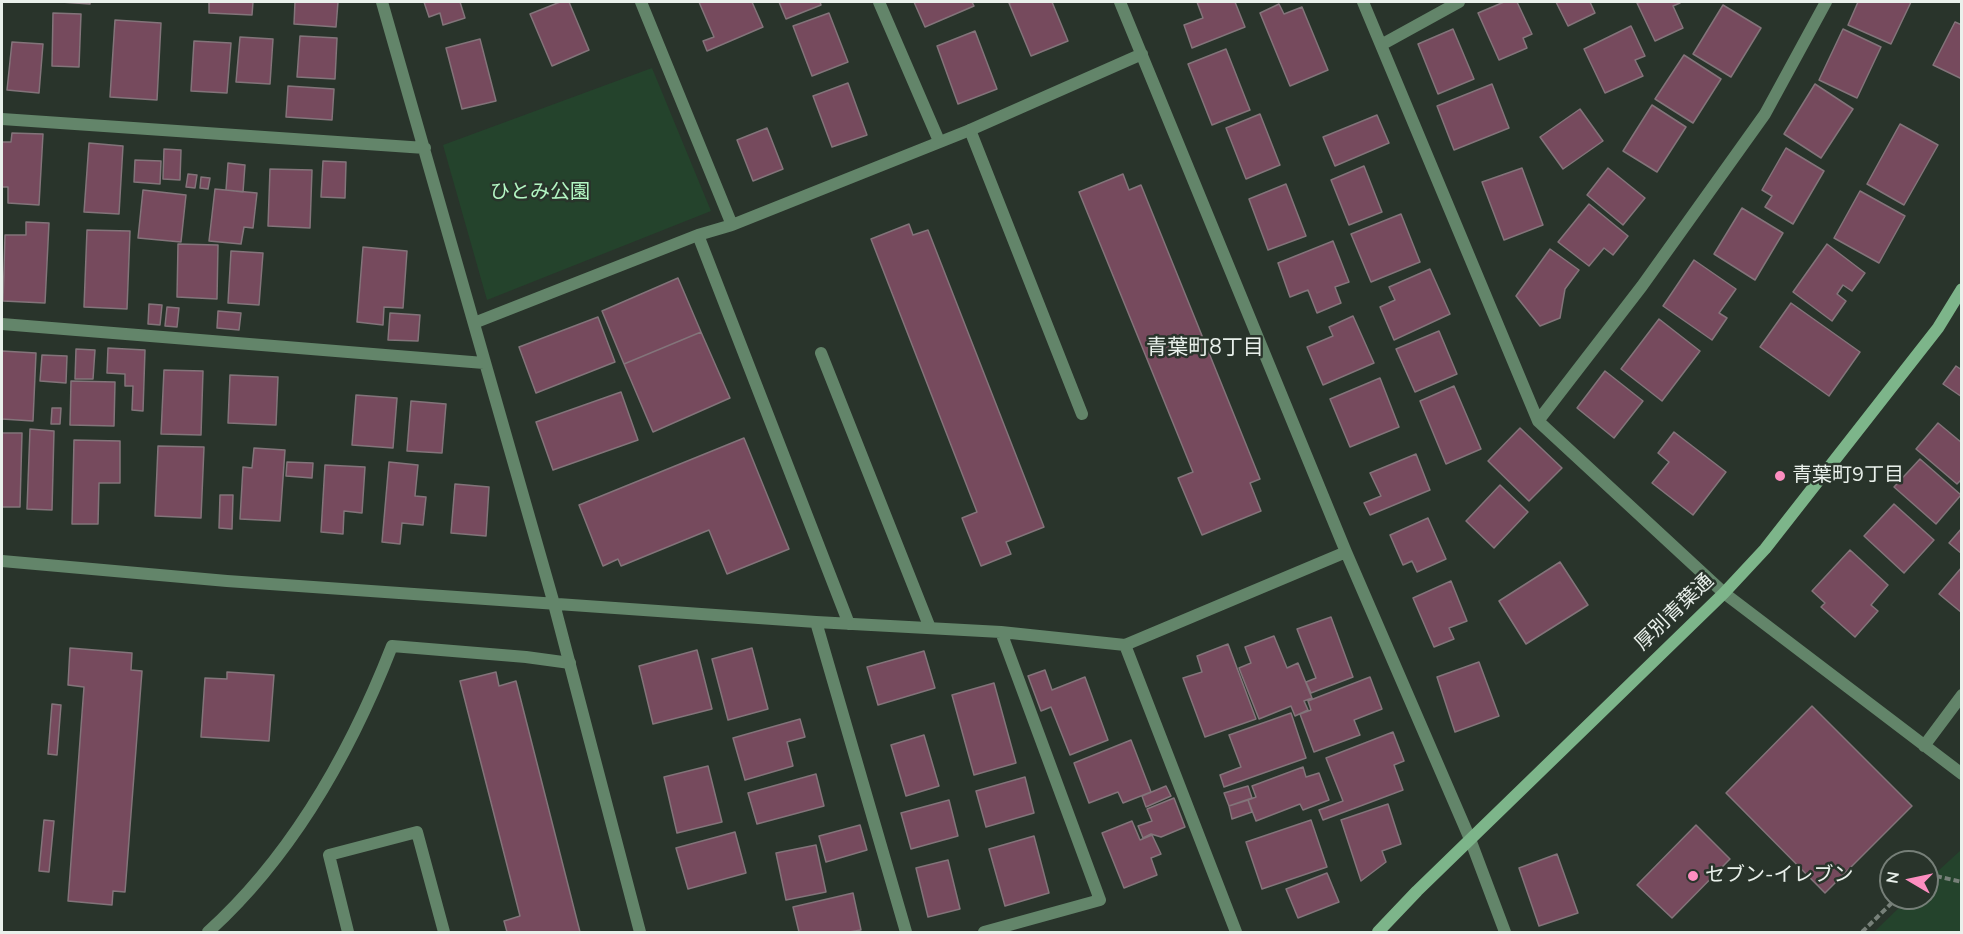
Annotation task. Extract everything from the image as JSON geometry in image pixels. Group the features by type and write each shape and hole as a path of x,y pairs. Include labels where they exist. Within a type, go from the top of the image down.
{"street":[{"path":"382,2 554,604 640,933"},
{"path":"641,2 732,225"},
{"path":"879,2 939,141"},
{"path":"1120,2 1346,552 1470,839 1505,933"},
{"path":"1363,2 1538,420 1724,593 1962,774"},
{"path":"1381,45 1459,2"},
{"path":"1538,420 1642,286 1766,114 1826,2"},
{"path":"474,323 698,235 732,225 970,129 1142,54"},
{"path":"2,119 425,148"},
{"path":"970,129 1082,414"},
{"path":"698,235 849,624"},
{"name":"厚別青葉通","path":"1378,933 1470,839 1724,593 1765,549 1938,328 1962,289"},
{"path":"2,324 484,363"},
{"path":"821,353 930,628"},
{"path":"2,561 227,581 849,624 1001,632 1125,645 1346,552"},
{"path":"816,621 906,933"},
{"path":"984,933 1100,900 1001,632"},
{"path":"1125,645 1236,933"},
{"path":"208,933 273,862 312,805 353,735 392,646 570,663"},
{"path":"1924,746 1962,695"},
{"path":"348,933 329,855 417,832 444,933"}],"path":[{"path":"1939,877 1962,882"},
{"path":"1862,933 1885,910"}],"green space":[{"name":"ひとみ公園","path":"652,68 711,211 487,300 443,145"},
{"path":"1961,850 1961,932 1874,932 1897,910 1939,910 1939,870"}],"building":[{"path":"61,2 90,2 90,4"},
{"path":"209,2 253,2 252,15 209,13"},
{"path":"295,2 338,2 336,27 294,24"},
{"path":"424,2 460,2 465,18 443,25 440,13 429,17"},
{"path":"560,2 569,2 589,50 552,66 530,14"},
{"path":"699,2 752,2 763,27 707,51 703,41 714,37"},
{"path":"779,2 820,2 821,5 786,19"},
{"path":"914,2 972,2 974,6 925,27"},
{"path":"1052,2 1068,41 1031,56 1009,3"},
{"path":"1197,2 1235,2 1245,27 1192,48 1184,25 1203,18"},
{"path":"1504,2 1517,2 1532,34 1523,38 1527,48 1499,60 1478,13"},
{"path":"1556,2 1590,2 1595,13 1568,26"},
{"path":"1680,2 1673,6 1683,28 1655,41 1637,3"},
{"path":"1858,2 1911,2 1891,44 1848,25"},
{"path":"1279,4 1284,14 1302,7 1328,70 1290,86 1260,13"},
{"path":"1723,5 1761,28 1731,77 1693,54"},
{"path":"53,13 81,14 79,67 52,66"},
{"path":"829,13 848,62 812,76 793,26"},
{"path":"115,20 161,23 157,100 110,97"},
{"path":"1955,22 1962,25 1962,79 1933,65"},
{"path":"1631,26 1645,56 1635,60 1643,76 1605,93 1584,49"},
{"path":"1453,29 1474,79 1438,94 1418,44"},
{"path":"1843,29 1881,47 1857,98 1819,80"},
{"path":"975,31 997,89 958,104 937,46"},
{"path":"300,36 337,38 335,79 297,77"},
{"path":"240,37 273,39 270,84 236,82"},
{"path":"480,39 496,101 462,109 446,48"},
{"path":"194,41 231,43 227,93 191,91"},
{"path":"12,42 43,44 39,93 7,90"},
{"path":"1226,49 1250,110 1212,125 1188,64"},
{"path":"1684,55 1721,79 1693,123 1655,99"},
{"path":"848,83 867,135 832,147 813,96"},
{"path":"1492,84 1509,128 1454,150 1437,106"},
{"path":"1815,84 1853,109 1821,158 1784,134"},
{"path":"288,86 334,89 332,120 286,117"},
{"path":"1652,105 1686,127 1657,172 1623,151"},
{"path":"1580,109 1603,141 1563,169 1540,137"},
{"path":"1260,114 1280,165 1246,179 1226,128"},
{"path":"1377,115 1389,143 1335,166 1323,137"},
{"path":"1900,124 1938,145 1904,205 1867,184"},
{"path":"767,128 783,169 753,181 737,140"},
{"path":"12,133 43,134 39,205 8,203 8,187 2,187 2,142 11,142"},
{"path":"89,143 123,146 119,214 84,212"},
{"path":"1786,148 1824,171 1793,224 1765,207 1772,196 1762,190"},
{"path":"164,149 181,150 180,180 163,179"},
{"path":"135,160 161,161 160,184 134,182"},
{"path":"323,161 346,162 345,198 321,197"},
{"path":"228,163 245,165 243,192 226,190"},
{"path":"1364,166 1382,212 1349,225 1331,180"},
{"path":"1522,168 1543,225 1504,240 1482,182"},
{"path":"1608,168 1645,198 1623,225 1587,195"},
{"path":"270,169 312,170 310,228 268,226"},
{"path":"188,174 197,175 195,188 186,187"},
{"path":"1123,174 1129,190 1141,185 1260,479 1250,483 1261,511 1202,535 1178,478 1193,472 1079,192"},
{"path":"201,177 210,178 208,189 200,188"},
{"path":"1286,184 1306,236 1268,250 1249,199"},
{"path":"215,189 257,193 253,228 244,227 241,244 209,241"},
{"path":"143,190 186,195 181,242 138,238"},
{"path":"1860,191 1905,216 1879,263 1834,238"},
{"path":"1589,204 1628,236 1613,255 1604,248 1589,266 1558,242"},
{"path":"1742,208 1783,233 1755,280 1714,254"},
{"path":"1401,214 1420,262 1371,282 1351,234"},
{"path":"26,222 49,223 45,303 3,301 5,235 26,235"},
{"path":"909,224 913,235 928,230 1044,527 1006,542 1011,554 981,566 962,518 977,512 871,239"},
{"path":"87,230 130,231 127,309 84,307"},
{"path":"1333,241 1349,282 1335,287 1341,303 1317,313 1308,290 1290,297 1278,263"},
{"path":"178,244 218,245 217,299 177,297"},
{"path":"1827,244 1865,273 1852,291 1843,285 1837,294 1846,301 1832,321 1793,292"},
{"path":"363,247 407,251 403,308 384,307 383,325 357,322"},
{"path":"1550,249 1579,270 1565,289 1560,318 1540,326 1516,296"},
{"path":"231,251 263,253 259,305 228,303"},
{"path":"1694,260 1736,289 1719,313 1727,318 1712,340 1663,306"},
{"path":"1430,269 1450,314 1394,340 1380,307 1395,300 1389,287"},
{"path":"678,278 701,332 624,364 602,311"},
{"path":"1791,303 1860,352 1829,396 1760,347"},
{"path":"149,304 162,305 160,325 148,324"},
{"path":"167,307 179,308 177,327 165,326"},
{"path":"218,311 241,313 239,330 217,328"},
{"path":"390,313 420,315 418,341 388,340"},
{"path":"1353,316 1374,363 1323,385 1307,347 1333,336 1329,327"},
{"path":"598,317 615,362 536,393 519,347"},
{"path":"1659,319 1700,351 1662,401 1621,369"},
{"path":"1439,331 1457,374 1415,392 1396,349"},
{"path":"701,332 730,398 653,432 624,364"},
{"path":"108,348 145,350 143,411 132,410 133,386 125,386 125,374 107,373"},
{"path":"76,349 95,350 93,379 75,379"},
{"path":"2,351 36,353 33,421 2,419"},
{"path":"42,355 67,356 66,383 40,381"},
{"path":"1956,366 1962,370 1962,397 1943,384"},
{"path":"164,370 203,371 201,435 161,434"},
{"path":"1605,371 1643,401 1614,438 1577,408"},
{"path":"230,375 278,377 276,425 228,423"},
{"path":"1380,378 1399,427 1350,447 1330,399"},
{"path":"71,381 115,382 114,426 70,425"},
{"path":"1454,386 1481,449 1446,464 1420,401"},
{"path":"621,392 638,440 553,470 536,422"},
{"path":"356,395 397,398 393,448 352,445"},
{"path":"411,401 446,404 442,453 407,451"},
{"path":"52,408 61,408 60,424 51,424"},
{"path":"1938,423 1962,443 1962,479 1957,484 1916,449"},
{"path":"1520,428 1562,468 1529,501 1488,461"},
{"path":"30,429 54,431 52,510 27,509"},
{"path":"1674,432 1726,472 1693,515 1652,483 1669,462 1658,453"},
{"path":"2,433 22,433 20,507 2,507"},
{"path":"744,438 789,549 727,574 709,530 621,566 618,559 603,566 579,505"},
{"path":"74,440 120,441 120,483 99,483 98,524 72,524"},
{"path":"158,446 204,447 201,518 155,516"},
{"path":"254,448 285,450 280,521 240,519 243,467 252,468"},
{"path":"1416,454 1430,490 1370,515 1364,503 1381,496 1370,473"},
{"path":"1920,459 1961,495 1936,524 1894,487"},
{"path":"287,462 313,463 312,478 286,476"},
{"path":"389,462 418,465 415,496 426,497 423,525 402,523 400,544 382,542"},
{"path":"325,465 365,467 362,513 344,511 343,534 321,532"},
{"path":"455,484 489,487 486,536 451,533"},
{"path":"1500,485 1528,512 1494,548 1466,521"},
{"path":"220,495 233,495 232,529 219,528"},
{"path":"1894,504 1934,540 1904,573 1864,536"},
{"path":"1428,518 1446,559 1417,572 1412,561 1403,565 1390,535"},
{"path":"1962,528 1962,554 1949,543"},
{"path":"1850,550 1888,585 1871,605 1878,611 1855,637 1821,607 1825,603 1812,591"},
{"path":"1560,562 1588,605 1526,644 1499,601"},
{"path":"1962,567 1962,613 1939,594"},
{"path":"1451,581 1467,621 1449,628 1454,639 1434,647 1413,598"},
{"path":"1331,617 1353,677 1311,693 1306,682 1316,678 1297,629"},
{"path":"1274,636 1287,668 1298,663 1312,698 1304,701 1308,710 1295,716 1291,706 1259,719 1239,668 1251,663 1245,647"},
{"path":"1228,644 1256,719 1205,737 1183,678 1202,672 1197,656"},
{"path":"70,648 132,653 131,670 142,671 125,892 113,891 112,905 68,901 84,687 68,685"},
{"path":"752,648 768,709 728,720 712,659"},
{"path":"697,650 712,709 653,724 639,666"},
{"path":"924,651 935,688 878,705 867,667"},
{"path":"1479,662 1499,716 1455,732 1437,677"},
{"path":"1045,670 1052,690 1085,677 1108,740 1070,755 1051,707 1041,711 1028,676"},
{"path":"227,672 274,675 269,741 201,737 205,678 227,679"},
{"path":"496,672 499,686 516,681 580,932 507,932 504,921 520,916 460,681"},
{"path":"1370,677 1382,709 1354,720 1360,735 1314,752 1300,714 1311,710 1308,701"},
{"path":"994,683 1016,763 974,775 952,695"},
{"path":"52,704 61,705 57,755 48,754"},
{"path":"1812,706 1912,806 1825,893 1726,793"},
{"path":"1291,713 1306,758 1224,787 1220,775 1241,767 1229,735"},
{"path":"800,719 805,737 787,742 793,766 745,780 733,738"},
{"path":"1393,732 1404,761 1394,765 1403,790 1323,820 1319,810 1343,801 1326,758"},
{"path":"924,735 939,786 906,796 891,745"},
{"path":"1131,740 1151,792 1123,803 1118,792 1089,803 1074,763"},
{"path":"708,766 722,822 677,833 664,777"},
{"path":"1303,767 1306,777 1319,773 1329,800 1303,810 1300,804 1256,821 1248,800 1256,797 1252,786"},
{"path":"816,774 824,806 757,824 748,793"},
{"path":"1025,777 1034,813 986,827 976,791"},
{"path":"1166,786 1171,796 1146,807 1142,796"},
{"path":"1248,786 1252,798 1229,806 1224,793"},
{"path":"1174,798 1185,827 1161,837 1151,834 1143,838 1138,826 1152,821 1147,809"},
{"path":"949,800 958,836 911,849 901,813"},
{"path":"1248,800 1252,812 1232,819 1229,806"},
{"path":"1388,804 1401,844 1382,851 1386,862 1361,881 1341,820"},
{"path":"44,820 54,821 49,872 39,871"},
{"path":"1311,820 1327,867 1262,889 1246,842"},
{"path":"1132,821 1140,840 1152,835 1161,854 1151,858 1157,875 1124,888 1102,833"},
{"path":"860,825 867,850 826,862 819,836"},
{"path":"1696,825 1730,859 1672,918 1637,885"},
{"path":"735,832 746,873 688,889 676,848"},
{"path":"1034,836 1049,893 1005,906 989,849"},
{"path":"816,845 826,892 786,900 776,853"},
{"path":"1557,854 1578,913 1539,926 1519,868"},
{"path":"948,860 960,909 928,917 916,868"},
{"path":"1327,873 1339,902 1298,918 1286,889"},
{"path":"853,893 861,930 799,932 793,907"}],"place":[{"name":"青葉町9丁目","path":"1780,476"},
{"name":"セブン-イレブン","path":"1693,876"}],"district":[{"name":"青葉町8丁目","path":"1205,349"}]}
